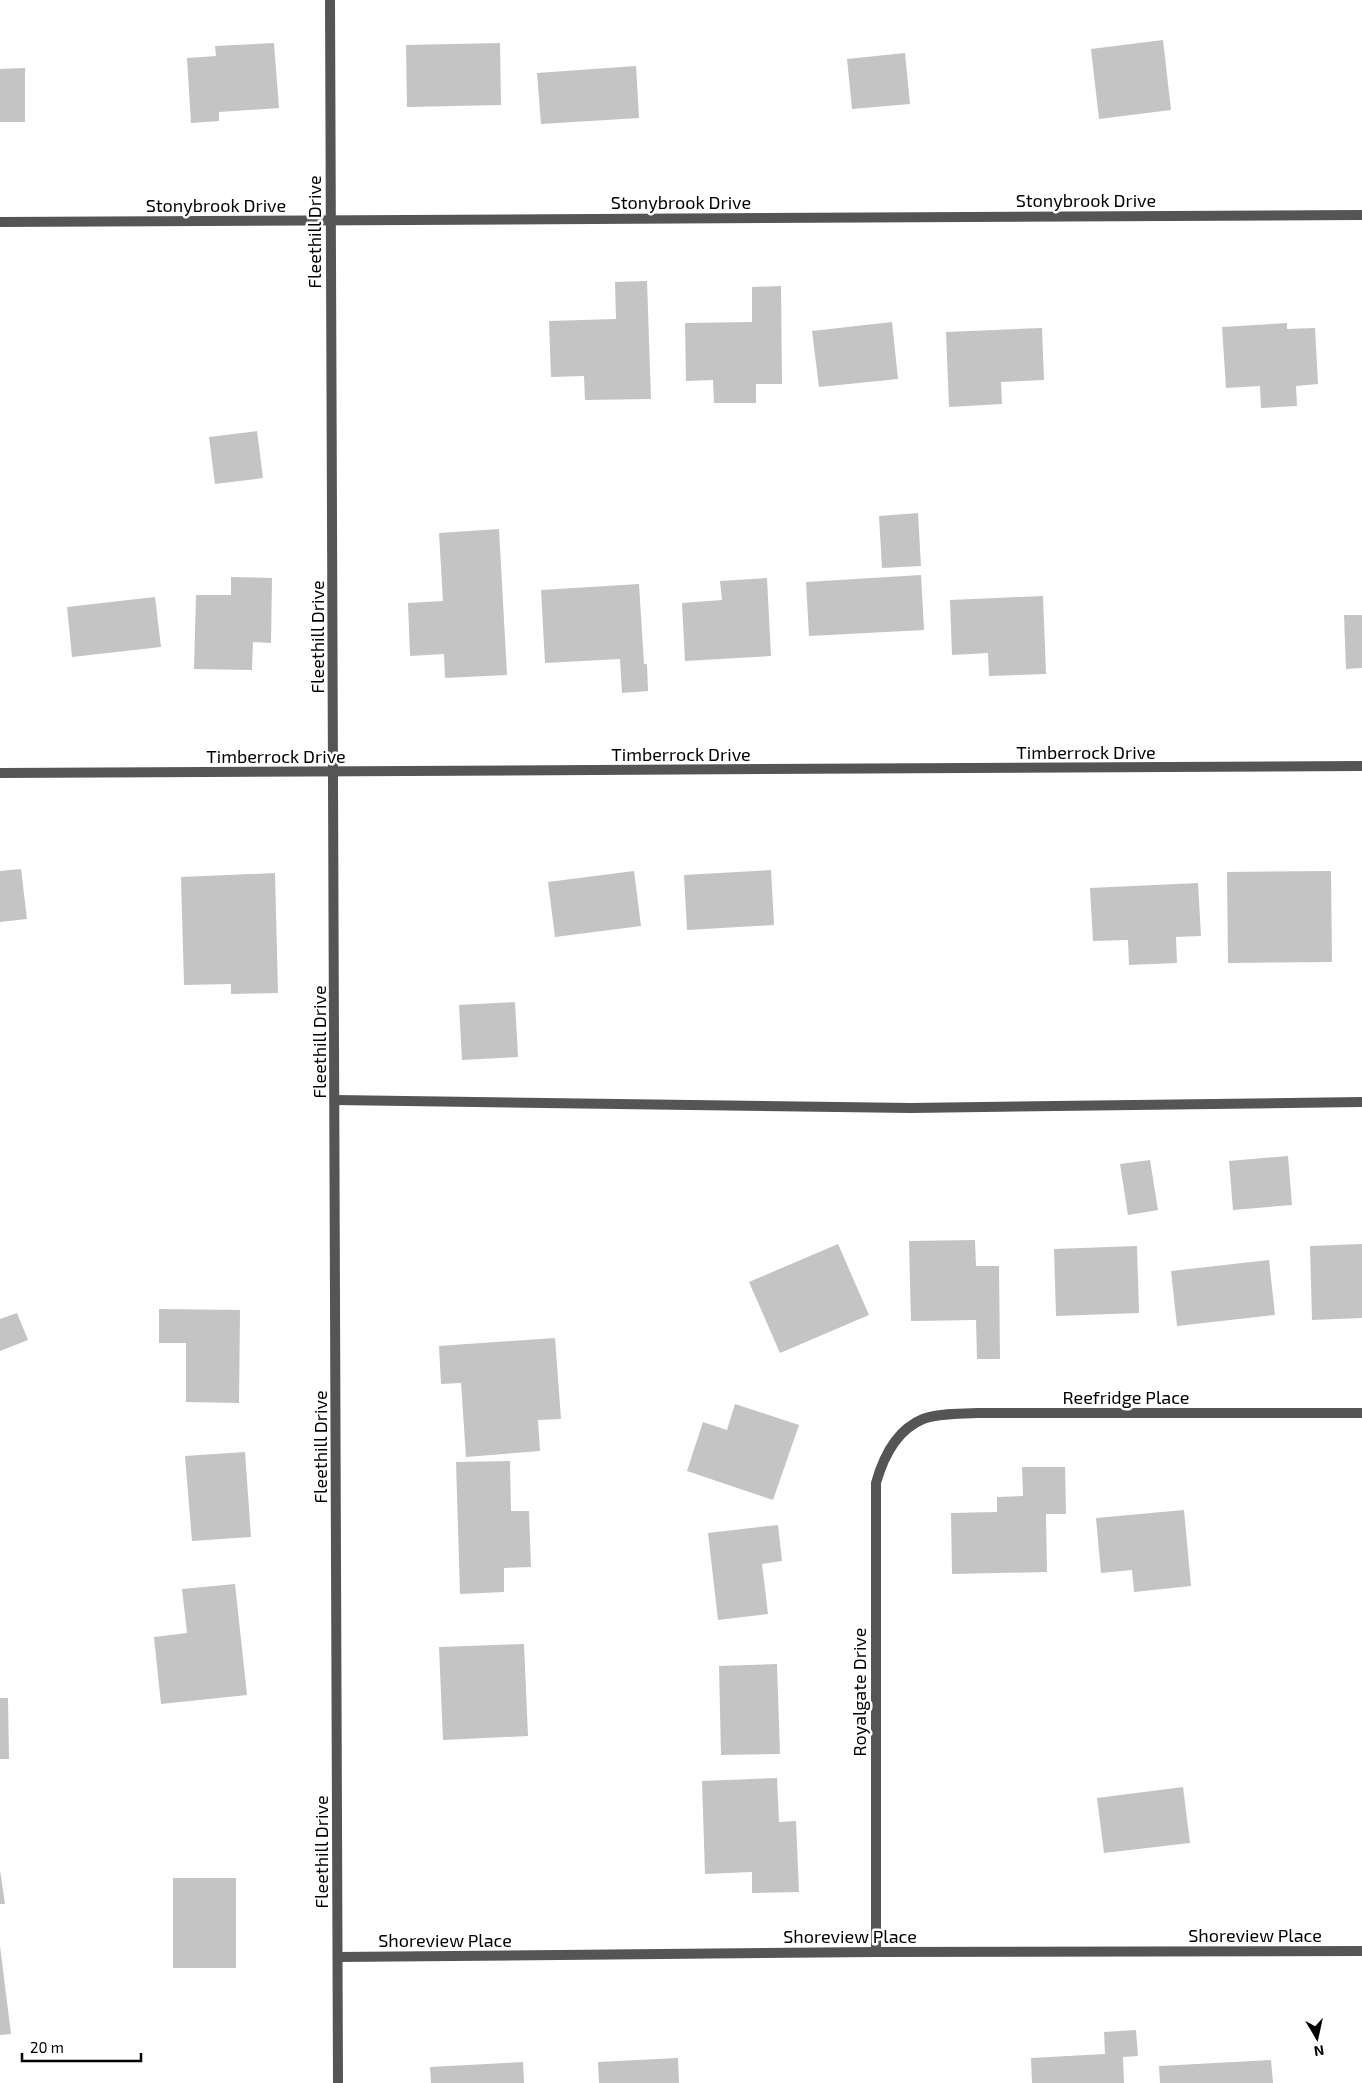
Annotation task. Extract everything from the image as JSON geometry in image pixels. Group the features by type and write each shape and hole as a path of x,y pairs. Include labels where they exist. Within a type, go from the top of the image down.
{"street":[{"name":"Fleethill Drive","path":"330,0 338,2083"},
{"name":"Stonybrook Drive","path":"0,222 1362,215"},
{"name":"Timberrock Drive","path":"0,773 1362,766"},
{"path":"335,1100 911,1108 1362,1102"},
{"name":"Reefridge Place","path":"897,1438 921,1420 936,1416 977,1413 1362,1413"},
{"name":"Royalgate Drive","path":"876,1952 876,1483 882,1461 897,1438"},
{"name":"Shoreview Place","path":"338,1957 876,1952 1362,1951"}],"building":[{"path":"1163,40 1171,110 1099,119 1091,49"},
{"path":"274,43 279,108 219,112 219,121 191,123 187,58 216,56 215,46"},
{"path":"500,43 501,105 407,107 406,45"},
{"path":"905,53 910,104 852,109 847,59"},
{"path":"636,66 639,118 541,124 537,73"},
{"path":"25,68 25,122 0,122 0,69"},
{"path":"647,281 651,399 585,400 584,376 551,377 549,321 616,319 615,282"},
{"path":"781,286 782,384 756,384 756,403 714,403 713,380 686,381 685,323 752,322 752,287"},
{"path":"892,322 898,379 819,387 812,331"},
{"path":"1287,323 1287,329 1315,328 1318,384 1296,386 1297,406 1261,408 1260,386 1226,388 1222,327"},
{"path":"1042,328 1044,380 1001,382 1002,404 949,407 946,332"},
{"path":"257,431 263,478 215,484 209,437"},
{"path":"918,513 921,566 882,568 879,516"},
{"path":"499,529 507,675 445,678 444,654 410,656 408,603 443,601 439,533"},
{"path":"921,575 924,630 809,636 806,582"},
{"path":"231,577 272,578 271,643 253,642 252,670 194,669 196,595 231,595"},
{"path":"767,578 771,656 685,661 682,603 722,600 720,581"},
{"path":"639,584 644,664 647,664 648,691 622,693 620,659 545,663 541,590"},
{"path":"1043,596 1046,674 989,676 988,653 952,655 950,600"},
{"path":"155,597 161,647 72,657 67,607"},
{"path":"1344,615 1362,615 1362,668 1346,669"},
{"path":"21,869 27,919 0,922 0,871"},
{"path":"771,870 774,925 687,930 684,875"},
{"path":"634,871 641,926 555,937 548,882"},
{"path":"1331,871 1332,962 1228,963 1227,872"},
{"path":"275,873 278,993 231,994 231,984 184,985 181,877"},
{"path":"1198,883 1201,936 1176,937 1177,963 1129,965 1128,940 1093,941 1090,888"},
{"path":"515,1002 518,1057 462,1060 459,1005"},
{"path":"1288,1156 1292,1205 1233,1210 1229,1161"},
{"path":"1150,1160 1158,1210 1128,1215 1120,1164"},
{"path":"975,1240 976,1266 999,1266 1000,1359 977,1359 976,1320 911,1321 909,1241"},
{"path":"838,1244 869,1315 780,1353 749,1282"},
{"path":"1362,1244 1362,1318 1312,1320 1310,1246"},
{"path":"1137,1246 1139,1313 1056,1316 1054,1249"},
{"path":"1269,1260 1275,1315 1177,1326 1171,1271"},
{"path":"159,1309 240,1310 239,1403 186,1402 186,1343 159,1343"},
{"path":"17,1313 28,1340 0,1351 0,1319"},
{"path":"555,1338 561,1419 538,1420 540,1451 466,1457 461,1383 441,1384 439,1346"},
{"path":"735,1404 799,1425 773,1500 687,1471 703,1422 727,1430"},
{"path":"245,1452 251,1537 192,1541 185,1456"},
{"path":"510,1461 511,1511 529,1511 531,1567 504,1568 504,1592 460,1594 456,1462"},
{"path":"1022,1467 1065,1467 1066,1514 1046,1514 1047,1572 952,1574 951,1513 997,1512 997,1497 1023,1496"},
{"path":"1184,1510 1191,1586 1134,1592 1132,1570 1101,1573 1096,1518"},
{"path":"778,1525 782,1561 762,1564 768,1614 718,1620 708,1533"},
{"path":"235,1584 247,1695 161,1704 154,1637 187,1633 182,1589"},
{"path":"524,1644 528,1736 443,1740 439,1647"},
{"path":"777,1664 780,1754 721,1755 719,1666"},
{"path":"0,1698 8,1698 9,1759 0,1759"},
{"path":"777,1778 779,1822 796,1821 799,1892 752,1893 752,1872 705,1874 702,1781"},
{"path":"1183,1787 1190,1843 1104,1853 1097,1798"},
{"path":"0,1870 5,1904 0,1904"},
{"path":"173,1878 236,1878 236,1968 173,1968"},
{"path":"0,1946 11,2034 0,2035"},
{"path":"1136,2030 1138,2056 1123,2057 1124,2083 1032,2083 1031,2058 1105,2054 1104,2032"},
{"path":"678,2058 679,2083 599,2083 598,2062"},
{"path":"1271,2060 1273,2083 1160,2083 1159,2066"},
{"path":"523,2062 524,2083 431,2083 430,2067"}]}
